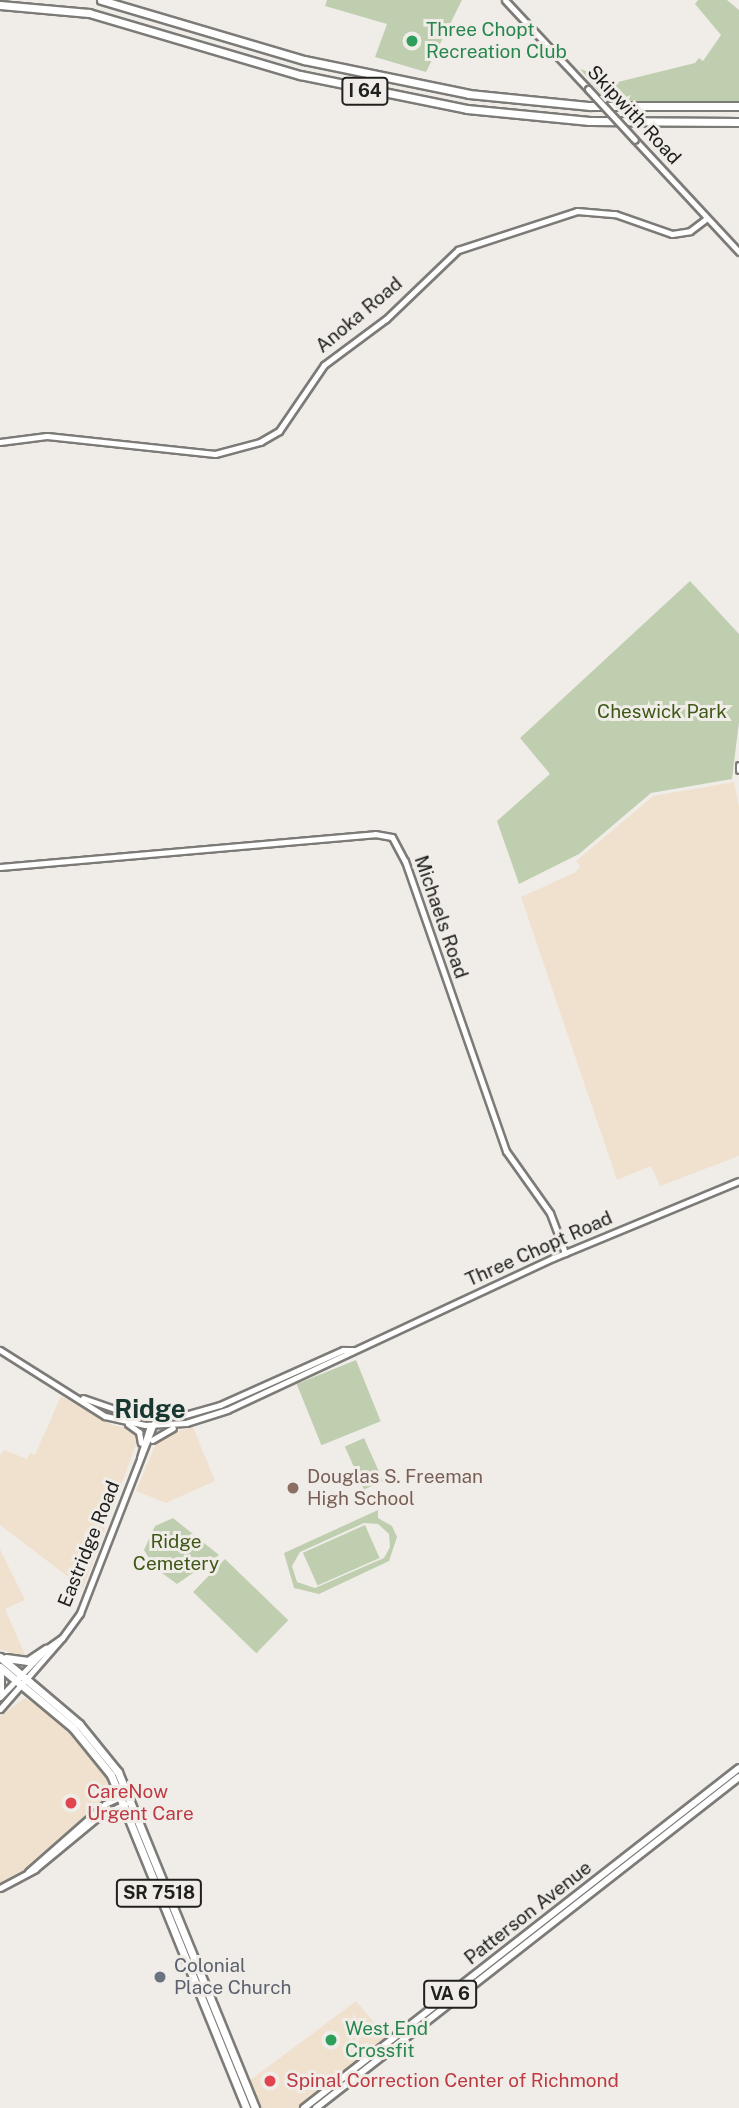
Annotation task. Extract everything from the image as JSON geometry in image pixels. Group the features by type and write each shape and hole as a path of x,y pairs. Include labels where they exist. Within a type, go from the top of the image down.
{"highway":[{"name":"I 64","path":"101,0 304,60 470,94 590,106 739,106"},
{"name":"I 64","path":"0,5 89,13 300,75 467,109 589,121 739,122"},
{"path":"0,1657 25,1662 46,1649"},
{"name":"SR 7518","path":"0,1657 48,1703 98,1743 128,1803 255,2108"},
{"name":"SR 7518","path":"0,1667 23,1681"},
{"path":"0,1675 0,1691"},
{"name":"SR 7518","path":"48,1703 91,1746 128,1803 246,2108"}],"main road":[{"name":"Skipwith Road","path":"505,0 739,252"},
{"name":"Anoka Road","path":"0,442 60,437 215,454 260,442 279,431 324,365 386,319 458,250 577,211 614,214 678,234 707,218"},
{"name":"Michaels Road","path":"0,867 375,834 392,837 405,860 506,1151 550,1213 565,1253"},
{"name":"Three Chopt Road","path":"0,1350 80,1398 97,1412 125,1422 152,1426 186,1423 239,1405 565,1253 739,1181"},
{"name":"Three Chopt Road","path":"80,1398 126,1414 156,1418 212,1408 343,1350 353,1350"},
{"name":"Eastridge Road","path":"23,1681 62,1638 87,1600 156,1418"},
{"path":"125,1422 139,1432 144,1448 160,1432 186,1423"},
{"name":"Eastridge Road","path":"23,1681 46,1649 62,1638"},
{"path":"0,1697 23,1681"},
{"path":"0,1709 23,1681"},
{"name":"Patterson Avenue","path":"304,2108 739,1768"},
{"name":"Patterson Avenue","path":"316,2108 739,1777"},
{"path":"28,1872 104,1804 121,1796"},
{"path":"0,1888 28,1872 98,1817 128,1803"}],"shaded area":[{"path":"734,782 739,807 739,1156 660,1186 651,1166 617,1180 521,897 576,872 580,866 576,861 653,796"},
{"path":"61,1396 112,1425 131,1429 139,1437 83,1588 0,1525 0,1455 4,1450 27,1459 30,1453 35,1455"},
{"path":"193,1427 215,1481 166,1503 136,1491 159,1436"},
{"path":"0,1549 25,1600 5,1609 27,1659 0,1649"},
{"path":"25,1698 74,1729 102,1761 125,1807 103,1816 20,1885 13,1884 0,1895 0,1716"},
{"path":"356,2001 387,2038 381,2049 305,2108 255,2108 245,2084"}],"green space":[{"name":"Three Chopt Recreation Club","path":"327,0 462,0 426,72 375,57 387,24 325,6"},
{"path":"698,0 727,0 739,10 739,101 607,101 580,69 618,82 695,63 699,58 703,61 721,35 695,4"},
{"name":"Cheswick Park","path":"690,581 739,634 739,722 732,779 651,793 579,854 519,884 497,821 550,774 520,738"},
{"path":"356,1360 381,1421 321,1445 297,1384"},
{"path":"364,1438 383,1481 364,1489 345,1447"},
{"path":"378,1510 378,1518 392,1526 397,1537 389,1561 319,1594 294,1588 284,1553","holes":["364,1523 378,1524 389,1534 390,1547 384,1558 315,1588 297,1582 292,1566 300,1552"]},
{"name":"Ridge Cemetery","path":"173,1518 219,1555 177,1584 155,1568 144,1550 155,1526"},
{"path":"365,1525 380,1558 318,1586 303,1553"},
{"path":"225,1559 288,1620 256,1653 193,1592"}],"place":[{"name":"Three Chopt Recreation Club","path":"412,41"},
{"name":"Douglas S. Freeman High School","path":"293,1488"},
{"name":"CareNow Urgent Care","path":"71,1803"},
{"name":"Colonial Place Church","path":"160,1977"},
{"name":"West End Crossfit","path":"331,2040"},
{"name":"Spinal Correction Center of Richmond","path":"270,2081"}],"district":[{"name":"Ridge","path":"150,1409"}]}
